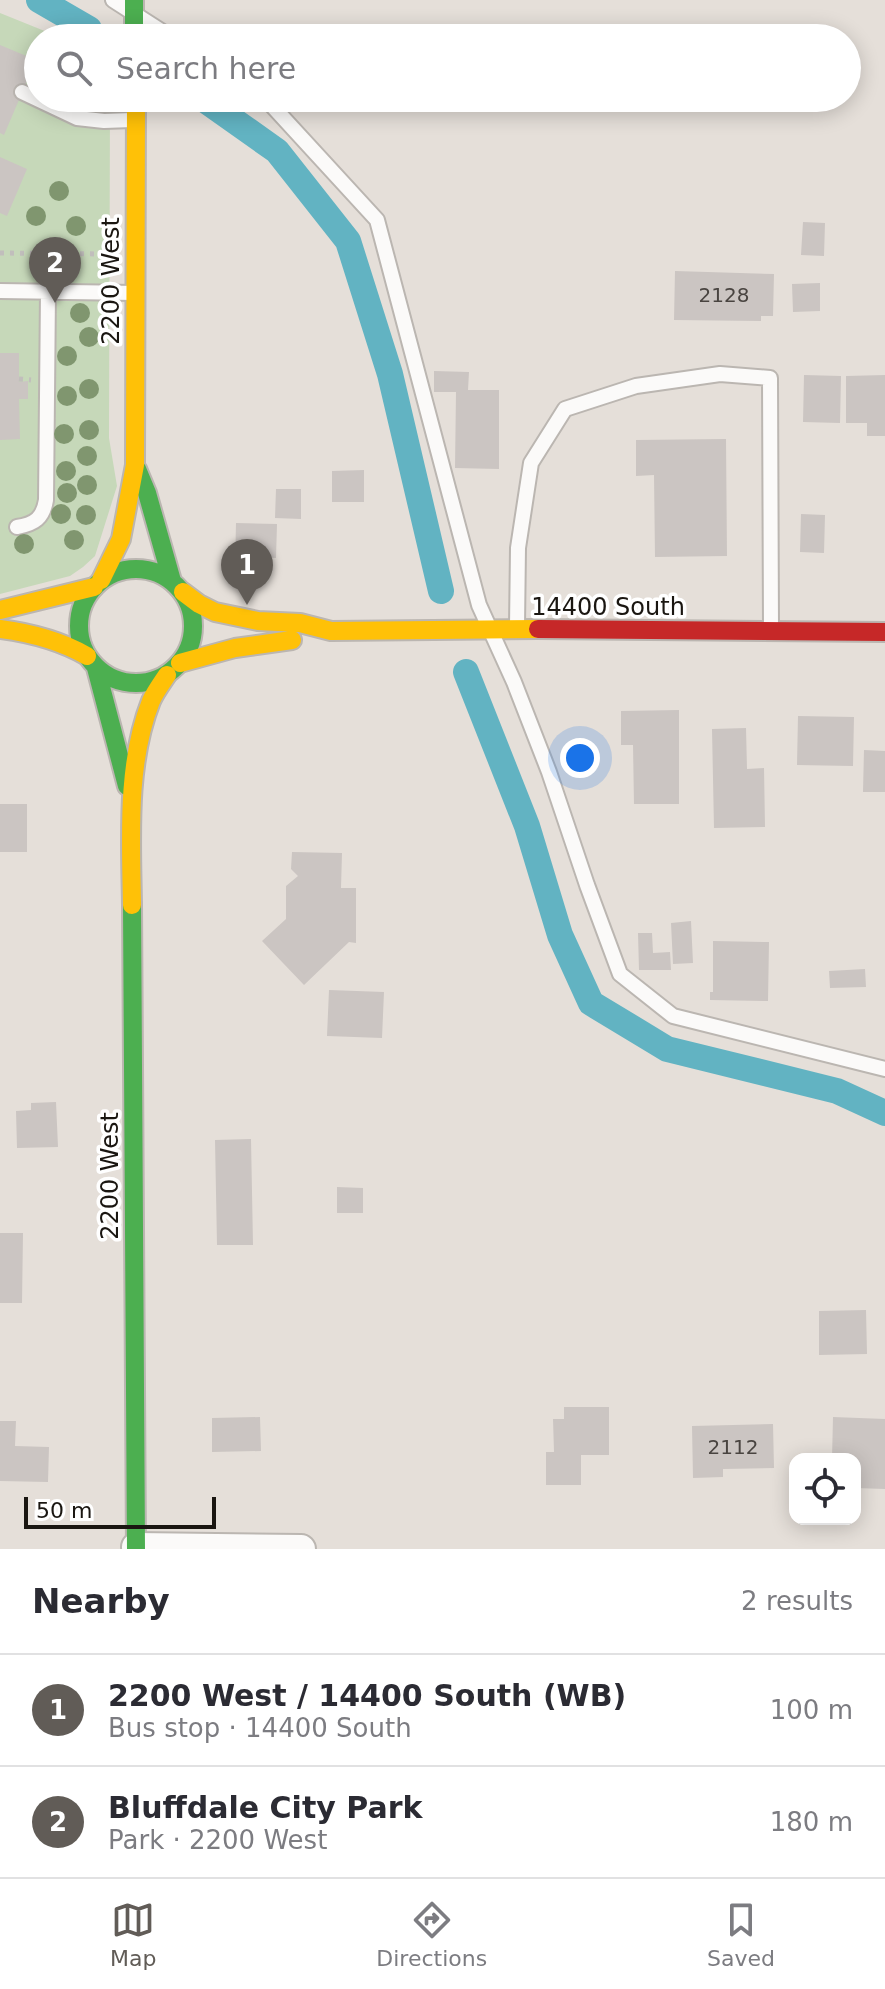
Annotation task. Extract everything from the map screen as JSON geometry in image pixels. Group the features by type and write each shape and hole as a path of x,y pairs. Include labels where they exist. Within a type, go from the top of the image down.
{"street":[{"name":"2200 West","path":"98,584 121,539 135,465 136,112"},
{"name":"2200 West","path":"135,465 177,587"},
{"path":"0,610 98,584 117,572 135,569 153,571 177,587 191,609 194,628 190,646 174,669 150,681 132,683 114,679 67,644 48,637 0,629"},
{"path":"92,662 80,640 79,623 82,607 98,584"},
{"name":"14400 South","path":"177,587 215,612 258,621 300,623 331,631 885,632"},
{"name":"14400 South","path":"174,669 212,652 300,640 331,631"},
{"name":"2200 West","path":"92,662 131,802"},
{"name":"2200 West","path":"136,1548 131,802 142,728 152,698 174,669"},
{"path":"136,1548 301,1549"}],"lane":[{"path":"113,0 134,7 155,24"},
{"path":"64,112 77,118 136,120"},
{"path":"278,112 377,220 479,605 514,682 549,772 620,974 673,1016 885,1069"},
{"path":"0,291 135,293"},
{"path":"17,527 38,520 46,500 48,292"},
{"path":"517,630 518,548 531,463 565,409 636,386 720,374 770,378 771,632"}],"path":[{"path":"0,253 103,254"}],"green space":[{"path":"0,13 27,24 24,24 24,112 110,112 109,438 117,486 95,556 70,576 0,594"}],"building":[{"path":"0,45 24,55 24,88 4,135 0,133"},
{"path":"0,157 27,169 7,216 0,213"},
{"path":"803,222 825,223 824,256 801,255"},
{"path":"675,271 774,274 773,316 761,316 761,321 674,320"},
{"path":"820,283 820,311 793,312 792,284"},
{"path":"0,353 19,353 19,382 28,381 28,399 19,399 20,439 0,440"},
{"path":"434,371 469,372 468,390 499,390 499,469 455,468 456,392 434,392"},
{"path":"804,375 841,376 840,423 803,422"},
{"path":"885,375 885,436 867,436 867,423 846,423 846,376"},
{"path":"726,439 727,556 655,557 654,475 636,476 636,440"},
{"path":"364,470 364,502 332,502 332,471"},
{"path":"276,489 301,489 301,519 275,518"},
{"path":"801,514 825,515 824,553 800,552"},
{"path":"236,523 277,524 276,558 257,557 257,567 235,567"},
{"path":"679,710 679,804 634,804 633,745 621,745 621,711"},
{"path":"798,716 854,717 853,766 797,765"},
{"path":"746,728 747,769 764,768 765,827 714,828 712,729"},
{"path":"864,750 885,751 885,792 863,792"},
{"path":"0,804 27,804 27,852 0,852"},
{"path":"292,852 342,853 341,888 356,888 356,943 349,942 304,985 262,941 286,919 286,886 298,876 291,869"},
{"path":"691,921 693,963 673,964 671,923"},
{"path":"638,933 652,933 653,953 670,952 671,970 639,970"},
{"path":"713,941 769,942 768,1001 710,1000 710,992 713,992"},
{"path":"865,969 866,987 830,988 829,971"},
{"path":"329,990 384,992 382,1038 327,1036"},
{"path":"56,1102 58,1147 17,1148 16,1111 31,1110 31,1103"},
{"path":"251,1139 253,1245 217,1245 215,1140"},
{"path":"337,1187 363,1188 363,1213 337,1213"},
{"path":"0,1233 23,1233 22,1303 0,1303"},
{"path":"866,1310 867,1354 819,1355 819,1311"},
{"path":"564,1407 609,1407 609,1455 581,1455 581,1485 546,1485 546,1452 554,1452 553,1419 564,1419"},
{"path":"260,1417 261,1451 212,1452 212,1418"},
{"path":"833,1417 885,1419 885,1489 861,1488 861,1453 832,1453"},
{"path":"0,1421 16,1421 15,1446 49,1447 48,1482 0,1481"},
{"path":"773,1424 774,1468 723,1469 723,1477 693,1478 692,1426"}],"waterway":[{"path":"39,0 80,24"},
{"path":"222,112 277,151 348,241 390,374 441,591"},
{"path":"466,672 527,826 560,935 591,1003 667,1049 837,1091 885,1113"}],"traffic: fast":[{"path":"134,0 134,24"},
{"path":"137,469 172,581"},
{"path":"136,569 158,573 176,586 189,604 193,626 189,648 176,666 158,679 136,683 114,679 96,666 83,648 79,626 83,604 96,586 114,573 136,569"},
{"path":"96,668 127,786"},
{"path":"132,905 136,1549"}],"traffic: slow":[{"path":"101,580 121,539 135,465 136,112"},
{"path":"0,610 94,587"},
{"path":"183,592 215,612 258,621 300,623 331,631 538,629"},
{"path":"0,629 45,638 87,656"},
{"path":"180,663 235,648 292,640"},
{"path":"132,905 132,802 137,750 151,701 167,675"}],"traffic: jam":[{"path":"538,629 885,632"}],"place":[{"name":"Bluffdale City Park","path":"55,303"},
{"name":"2200 West / 14400 South (WB)","path":"247,605"}]}
